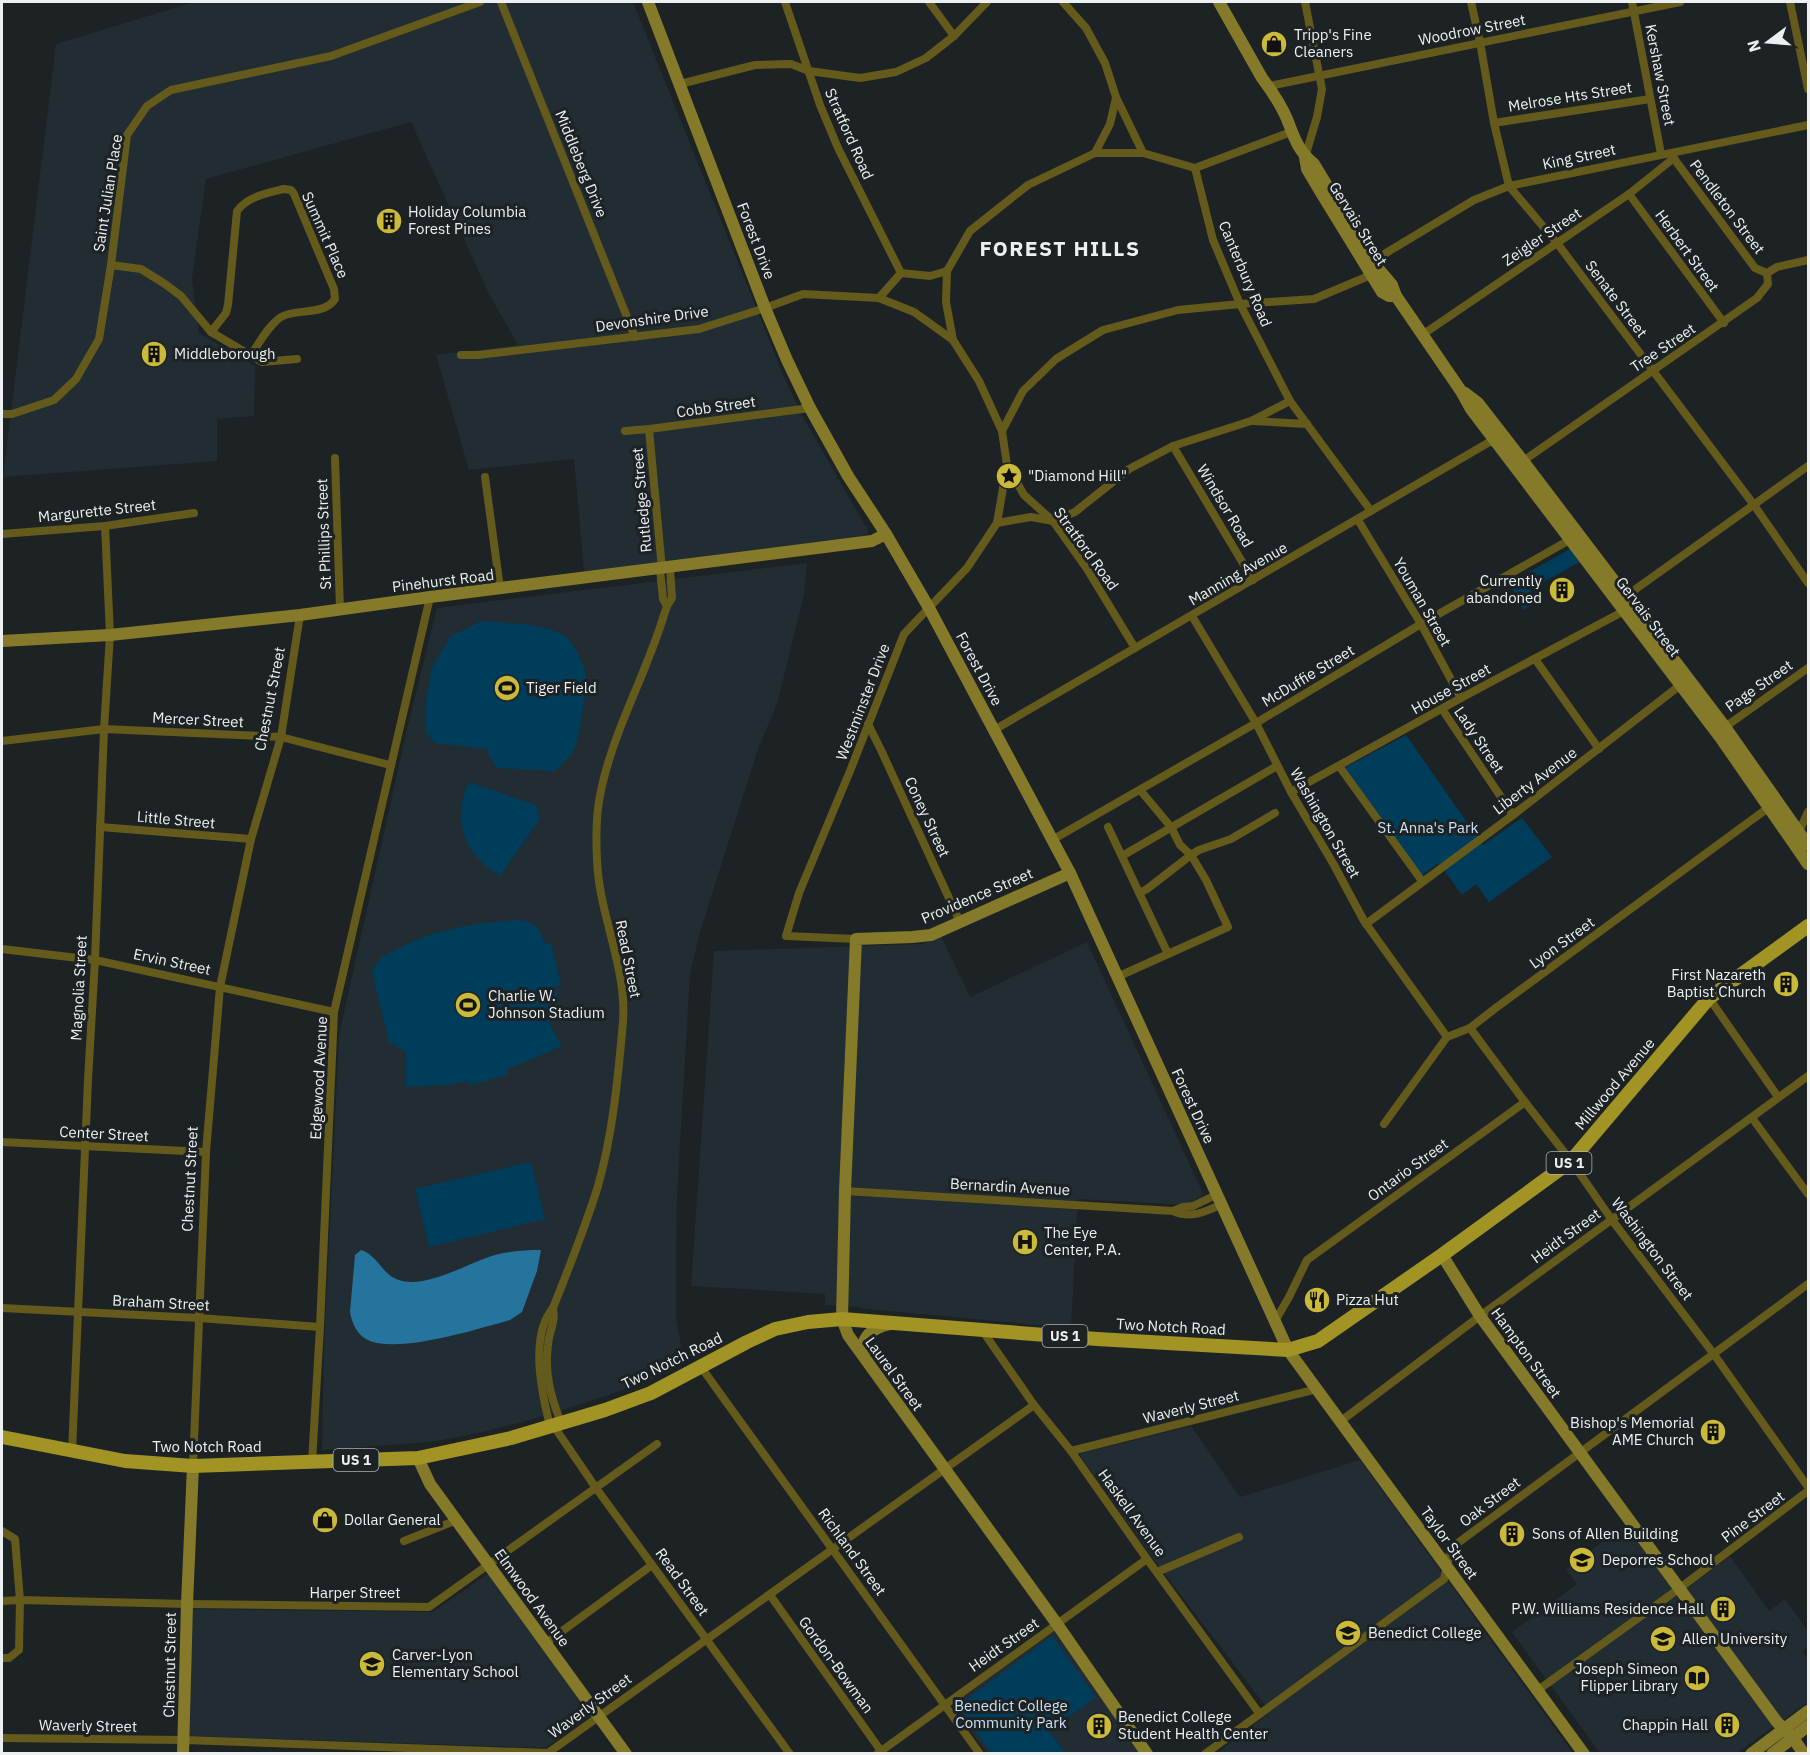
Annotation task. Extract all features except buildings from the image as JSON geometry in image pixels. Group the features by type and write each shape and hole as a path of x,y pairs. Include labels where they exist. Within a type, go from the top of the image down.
{"main road":[{"name":"Forest Drive","path":"648,2 787,360 810,408 848,476 886,534 929,608 1070,873 1288,1350"},
{"name":"Gervais Street","path":"1220,2 1262,78 1269,86 1305,157 1314,164 1373,270 1392,285 1396,296 1493,440 1626,596 1684,682 1797,837 1809,864"},
{"name":"Gervais Street","path":"1461,391 1478,403 1523,461 1624,611 1725,727 1774,804"},
{"name":"Pinehurst Road","path":"2,641 110,634 300,615 872,542 886,534"},
{"name":"Gervais Street","path":"1797,837 1809,845"},
{"name":"Providence Street","path":"856,939 923,937 939,932 1070,873"},
{"name":"Millwood Avenue","path":"1288,1350 1318,1341 1442,1255 1571,1161 1709,998 1809,926"},
{"name":"Laurel Street","path":"856,939 842,1318 848,1335 1057,1624 1147,1754"},
{"name":"Hampton Street","path":"1442,1255 1480,1316 1735,1666 1804,1754"},
{"name":"Two Notch Road","path":"2,1437 124,1461 193,1466 418,1458 500,1441 605,1410 651,1394 776,1329 842,1318 1120,1341 1288,1350"},
{"path":"864,1357 863,1346 869,1333 879,1327 897,1323"},
{"name":"Taylor Street","path":"1288,1350 1584,1754"},
{"name":"Elmwood Avenue","path":"418,1458 430,1484 626,1754"},
{"name":"Chestnut Street","path":"183,1754 193,1466"},
{"path":"1772,1754 1809,1711"},
{"path":"1751,1754 1788,1733 1809,1726"}],"street":[{"name":"Saint Julian Place","path":"2,414 12,414 54,400 76,379 99,339 111,265 127,135 147,106 171,90 331,56 480,2"},
{"name":"Middleberg Drive","path":"501,2 635,337"},
{"name":"Stratford Road","path":"784,2 820,105 838,148 901,273"},
{"path":"928,2 954,36"},
{"path":"680,84 755,65 791,64 809,71 860,78 896,72 926,58 954,36 987,2"},
{"path":"1063,2 1086,28 1105,63 1116,97 1143,153"},
{"path":"1305,2 1322,89 1317,117 1305,157"},
{"name":"Senate Street","path":"1471,2 1494,123 1509,186 1557,243 1754,505 1809,583"},
{"name":"Woodrow Street","path":"1269,86 1480,42 1633,6 1680,2"},
{"path":"1790,2 1809,90"},
{"name":"Kershaw Street","path":"1633,6 1650,99 1668,155"},
{"path":"1095,153 1110,124 1116,97"},
{"name":"Melrose Hts Street","path":"1494,123 1650,99"},
{"name":"King Street","path":"1373,270 1386,253 1474,200 1509,186 1809,125"},
{"path":"953,340 946,302 947,271 970,231 1028,185 1095,153 1143,153 1194,168 1291,132"},
{"name":"Zeigler Street","path":"1422,335 1629,194 1668,155"},
{"name":"Pendleton Street","path":"1668,155 1755,268 1767,273"},
{"name":"Canterbury Road","path":"1194,168 1214,240 1240,304 1290,401 1371,511"},
{"name":"Summit Place","path":"211,332 226,313 228,305 237,211 242,204 254,198 284,189 291,190 334,289 335,299 327,307 281,317 251,355"},
{"name":"Herbert Street","path":"1629,194 1724,323"},
{"path":"1767,273 1777,267 1809,260"},
{"path":"111,265 141,269 165,284 181,296 211,332 262,362 297,359"},
{"path":"1002,431 1023,390 1056,359 1103,330 1178,310 1314,299 1373,270"},
{"path":"879,298 901,273 930,276 947,271"},
{"name":"Tree Street","path":"1523,461 1757,298 1768,284 1767,273"},
{"name":"Devonshire Drive","path":"461,355 478,355 699,329 803,294 879,298 914,312 953,340"},
{"name":"Stratford Road","path":"953,340 979,381 1002,431 1006,465 1024,495 1053,521 1087,569 1135,648"},
{"path":"997,523 1031,517 1053,521 1075,512 1129,470 1173,446 1251,421 1290,401"},
{"name":"Cobb Street","path":"625,431 810,408"},
{"path":"1251,421 1306,424"},
{"name":"Rutledge Street","path":"649,429 664,568 672,598 667,606"},
{"name":"Manning Avenue","path":"994,730 1493,440"},
{"name":"Windsor Road","path":"1173,446 1253,580"},
{"name":"St Phillips Street","path":"335,458 340,609"},
{"name":"Westminster Drive","path":"786,936 799,893 904,634 967,568 997,523 1006,465"},
{"path":"1626,596 1809,466"},
{"path":"485,477 500,588"},
{"name":"Margurette Street","path":"2,534 105,526 194,513"},
{"name":"Youman Street","path":"1358,520 1421,624 1461,698"},
{"name":"Magnolia Street","path":"72,1452 110,634 105,526"},
{"name":"McDuffie Street","path":"1052,840 1574,537"},
{"name":"Edgewood Avenue","path":"312,1462 334,1012 430,597"},
{"name":"Read Street","path":"667,606 615,745 599,800 596,833 599,889 622,988 624,1010 622,1040 608,1143 598,1185 553,1308 547,1315 539,1371 542,1398 554,1425 652,1565 790,1754"},
{"name":"House Street","path":"1291,792 1624,611"},
{"name":"Chestnut Street","path":"193,1466 206,1152 220,987 251,839 281,737 300,615"},
{"name":"Washington Street","path":"1192,616 1256,723 1291,792 1366,924 1447,1037"},
{"path":"1534,659 1599,749"},
{"name":"Page Street","path":"1725,727 1809,668"},
{"name":"Liberty Avenue","path":"1366,924 1513,815 1684,682"},
{"name":"Lady Street","path":"1442,709 1513,815"},
{"name":"Coney Street","path":"868,724 960,922"},
{"name":"Mercer Street","path":"2,741 104,729 281,737 390,765"},
{"path":"1122,856 1277,766"},
{"path":"1339,766 1422,881"},
{"path":"1117,977 1228,927 1206,880 1191,855 1180,845 1171,827 1140,790"},
{"name":"Lyon Street","path":"1447,1037 1470,1028 1774,804"},
{"path":"1797,837 1809,812"},
{"path":"1139,892 1147,889 1199,850 1232,839 1275,813"},
{"name":"Little Street","path":"100,827 251,839"},
{"path":"1108,827 1168,954"},
{"name":"Providence Street","path":"786,936 856,939"},
{"name":"Ervin Street","path":"2,949 95,960 334,1012"},
{"path":"1709,998 1778,1097"},
{"name":"Washington Street","path":"1470,1028 1713,1353 1809,1489"},
{"path":"1384,1124 1447,1037"},
{"name":"Heidt Street","path":"1341,1421 1480,1316 1809,1076"},
{"name":"Ontario Street","path":"1275,1321 1306,1260 1524,1102"},
{"path":"1752,1118 1809,1194"},
{"name":"Center Street","path":"2,1142 206,1152"},
{"name":"Bernardin Avenue","path":"845,1191 1173,1211 1182,1215 1196,1215 1220,1199"},
{"name":"Oak Street","path":"1205,1754 1444,1578 1451,1548 1809,1284"},
{"name":"Braham Street","path":"2,1308 199,1317 320,1327"},
{"name":"Haskell Avenue","path":"982,1329 1034,1405 1071,1451 1146,1559 1259,1713"},
{"name":"Richland Street","path":"701,1367 980,1754"},
{"name":"Waverly Street","path":"1071,1451 1317,1389"},
{"name":"Waverly Street","path":"2,1738 184,1740 292,1749 548,1753 1034,1405"},
{"name":"Harper Street","path":"2,1601 429,1607 657,1444"},
{"name":"Pine Street","path":"1538,1690 1680,1588 1809,1489"},
{"path":"404,1541 457,1520"},
{"path":"2,1531 15,1539 20,1600 19,1650 9,1658 2,1658"},
{"path":"1157,1572 1239,1538"},
{"name":"Heidt Street","path":"879,1752 1146,1559"},
{"path":"546,1643 652,1565"},
{"name":"Gordon-Bowman","path":"770,1595 879,1752"}],"shaded area":[{"path":"194,2 633,2 784,377 804,419 869,532 860,538 696,560 584,571 574,459 469,470 436,355 518,345 488,292 411,122 206,179 192,279 199,333 255,366 254,416 217,419 217,461 3,477 56,44"},
{"path":"807,563 804,595 777,704 758,749 700,932 690,974 677,1196 676,1318 684,1362 654,1379 603,1397 530,1420 474,1434 430,1442 322,1450 324,1348 339,1035 407,729 437,608"},
{"path":"941,936 970,997 1087,942 1202,1191 1201,1196 1187,1205 1078,1199 1071,1328 825,1305 825,1294 691,1286 714,951 923,944"},
{"path":"361,1250 371,1255 391,1276 407,1282 432,1279 501,1254 541,1250 537,1271 522,1312 510,1320 420,1342 384,1344 365,1339 358,1333 350,1312 355,1255"},
{"name":"Benedict College","path":"1191,1426 1240,1497 1360,1460 1573,1753 1217,1753 1270,1712 1155,1561 1079,1454"},
{"name":"Allen University","path":"1626,1524 1677,1596 1730,1556 1769,1611 1785,1599 1808,1631 1808,1646 1802,1651 1808,1659 1808,1702 1737,1753 1600,1753 1512,1632 1577,1584 1566,1569"},
{"name":"Carver-Lyon Elementary School","path":"489,1573 591,1716 545,1748 190,1736 191,1609 433,1612"},
{"name":"Benedict College Community Park","path":"1054,1631 1143,1753 987,1753 952,1705"}],"green space":[{"path":"1570,549 1580,562 1530,589 1536,602 1523,610 1510,583"},
{"name":"Tiger Field","path":"481,621 525,624 558,632 566,637 579,656 586,677 580,726 574,750 556,771 496,768 486,749 435,743 425,731 426,700 432,668 451,636"},
{"name":"St. Anna's Park","path":"1406,735 1483,845 1522,818 1552,857 1489,902 1476,884 1462,895 1439,863 1419,877 1344,768"},
{"path":"469,782 536,805 540,819 500,876 477,858 464,835 461,809"},
{"name":"Charlie W. Johnson Stadium","path":"518,920 533,924 539,930 545,944 551,943 561,984 556,986 557,1000 553,1010 546,1017 562,1046 506,1070 507,1075 470,1085 468,1081 448,1085 406,1087 406,1052 389,1042 372,972 379,960 413,941 442,931"},
{"path":"531,1162 545,1219 429,1247 415,1189"},
{"name":"Benedict College Community Park","path":"1052,1636 1096,1697 1049,1731 1065,1753 991,1753 957,1706"}],"place":[{"name":"Tripp's Fine Cleaners","path":"1274,44"},
{"name":"Holiday Columbia Forest Pines","path":"389,221"},
{"name":"Middleborough","path":"154,354"},
{"name":"\"Diamond Hill\"","path":"1009,476"},
{"name":"Currently abandoned","path":"1562,590"},
{"name":"Tiger Field","path":"507,688"},
{"name":"First Nazareth Baptist Church","path":"1786,984"},
{"name":"Charlie W. Johnson Stadium","path":"468,1005"},
{"name":"The Eye Center, P.A.","path":"1025,1242"},
{"name":"Pizza Hut","path":"1317,1300"},
{"name":"Bishop's Memorial AME Church","path":"1713,1432"},
{"name":"Dollar General","path":"325,1520"},
{"name":"Sons of Allen Building","path":"1512,1534"},
{"name":"Deporres School","path":"1582,1560"},
{"name":"P.W. Williams Residence Hall","path":"1723,1609"},
{"name":"Benedict College","path":"1348,1633"},
{"name":"Allen University","path":"1663,1639"},
{"name":"Carver-Lyon Elementary School","path":"372,1664"},
{"name":"Joseph Simeon Flipper Library","path":"1697,1678"},
{"name":"Chappin Hall","path":"1727,1725"},
{"name":"Benedict College Student Health Center","path":"1099,1726"}],"district":[{"name":"FOREST HILLS","path":"1060,249"}]}
